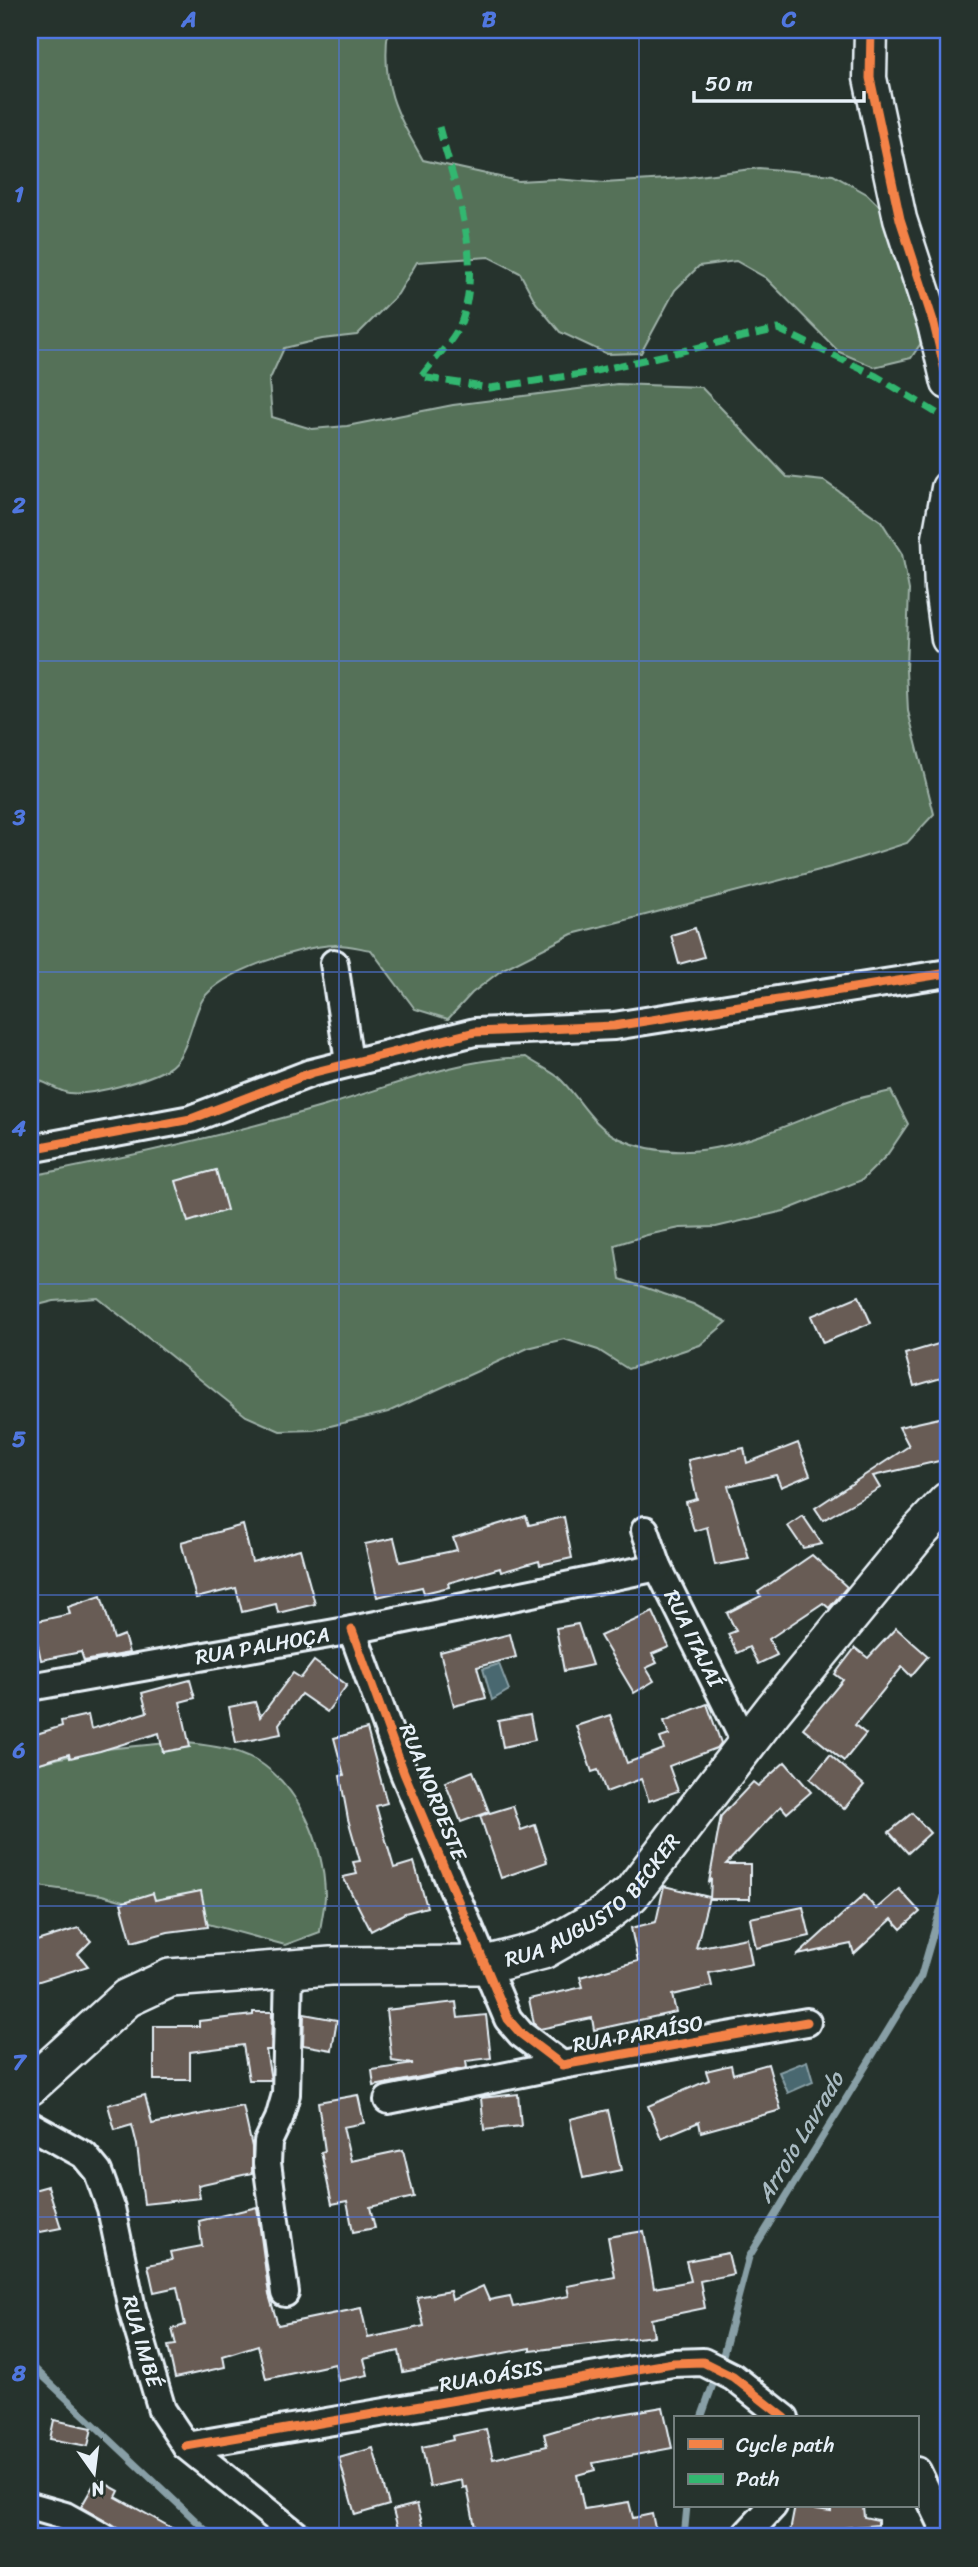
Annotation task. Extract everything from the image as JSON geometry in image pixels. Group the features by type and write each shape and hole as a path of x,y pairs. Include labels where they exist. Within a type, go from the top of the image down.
{"main road":[{"name":"RUA AUGUSTO BECKER","path":"30,2086 127,1998 170,1978 331,1966 486,1965 543,1950 601,1917 631,1894 746,1744 919,1532 948,1502"}],"street":[{"path":"871,30 870,78 900,219 934,324 948,383"},
{"path":"948,488 939,538 941,588 948,639"},
{"path":"334,962 349,1062"},
{"path":"30,1149 191,1119 310,1073 475,1032 614,1026 948,973"},
{"name":"RUA ITAJAÍ","path":"645,1530 659,1567 746,1744"},
{"name":"RUA PALHOÇA","path":"30,1687 352,1630 659,1567"},
{"name":"RUA NORDESTE","path":"352,1630 404,1773 486,1965"},
{"name":"RUA PARAÍSO","path":"486,1965 508,2019 521,2034 562,2065 807,2022"},
{"path":"285,2293 267,2163 268,2142 279,2119 286,2094 289,1971"},
{"path":"388,2100 562,2065"},
{"name":"RUA IMBÉ","path":"30,2125 84,2155 97,2172 111,2208 132,2309 162,2410 186,2446 299,2537"},
{"name":"RUA OÁSIS","path":"186,2446 673,2363 703,2362 733,2377 782,2416"},
{"path":"918,2473 948,2536"},
{"path":"30,2506 65,2516 103,2537"},
{"path":"744,2537 772,2508"}],"green space":[{"path":"30,30 388,30 386,50 389,84 398,113 423,160 518,181 555,179 604,183 683,178 759,168 833,175 867,194 894,221 931,328 911,358 874,367 839,352 766,278 736,261 699,266 675,290 641,353 607,354 560,332 536,303 520,273 489,257 417,262 398,294 357,335 322,339 284,348 269,381 272,417 312,429 347,426 453,405 617,384 701,387 787,477 824,481 881,521 902,554 909,590 906,670 908,711 934,814 907,843 835,866 572,934 503,969 472,993 448,1019 415,1009 371,950 343,945 320,946 263,962 227,979 213,989 199,1007 180,1056 167,1069 119,1086 79,1093 64,1092 30,1079"},
{"path":"526,1057 558,1077 600,1126 618,1138 647,1148 705,1150 733,1144 850,1101 891,1091 908,1124 887,1155 862,1180 784,1211 716,1227 680,1228 615,1245 620,1279 693,1304 727,1322 700,1345 628,1369 598,1350 564,1339 528,1348 388,1412 314,1430 280,1431 246,1416 98,1298 54,1301 30,1307 30,1176 252,1126 449,1068"},
{"path":"178,1742 218,1747 256,1760 272,1771 297,1801 314,1837 324,1876 325,1895 320,1932 285,1945 102,1895 30,1885 30,1765 95,1750"}],"water":[{"path":"499,1664 509,1690 492,1700 483,1669"},
{"path":"807,2061 813,2082 788,2093 779,2072"}],"building":[{"path":"695,928 704,957 679,964 671,935"},
{"path":"216,1170 227,1210 188,1222 176,1181"},
{"path":"859,1296 871,1323 823,1343 811,1316"},
{"path":"948,1341 948,1376 914,1386 905,1354"},
{"path":"948,1416 948,1459 873,1476 880,1488 823,1520 815,1508 909,1446 899,1427"},
{"path":"798,1443 810,1475 781,1487 776,1475 728,1486 749,1559 715,1565 707,1527 694,1531 686,1502 697,1499 688,1460 744,1448 747,1463"},
{"path":"526,1516 529,1525 564,1517 572,1558 540,1565 539,1561 501,1572 500,1568 448,1583 449,1587 424,1593 422,1587 377,1597 365,1544 394,1538 400,1562 457,1550 453,1538"},
{"path":"803,1516 822,1544 803,1548 788,1526"},
{"path":"243,1525 252,1562 300,1549 315,1604 278,1613 276,1604 242,1612 236,1588 196,1598 181,1542"},
{"path":"812,1555 847,1587 829,1608 823,1603 769,1639 777,1655 758,1664 749,1647 737,1653 728,1634 736,1631 727,1613 761,1596 758,1592"},
{"path":"101,1596 114,1639 124,1635 129,1653 84,1661 81,1652 41,1660 33,1622 70,1614 68,1607"},
{"path":"653,1612 669,1647 652,1654 657,1663 646,1668 654,1681 634,1693 600,1636"},
{"path":"578,1624 592,1665 564,1671 556,1628"},
{"path":"896,1628 928,1656 911,1676 902,1667 855,1725 866,1734 844,1761 803,1728 843,1680 835,1674 855,1648 868,1658"},
{"path":"510,1634 516,1657 477,1667 486,1698 454,1706 440,1652"},
{"path":"314,1661 347,1685 327,1712 301,1694 279,1724 281,1734 236,1743 229,1707 255,1702 260,1717 293,1673 301,1678"},
{"path":"190,1680 195,1698 180,1702 190,1747 163,1752 159,1733 100,1751 70,1758 69,1754 30,1766 30,1736 62,1726 61,1721 88,1715 91,1729 147,1712 142,1693"},
{"path":"707,1704 721,1743 717,1748 669,1766 678,1791 649,1801 641,1779 606,1792 598,1770 592,1772 576,1726 610,1715 627,1763 664,1749 660,1738 669,1735 664,1721"},
{"path":"530,1715 535,1740 503,1747 498,1721"},
{"path":"367,1729 387,1803 376,1806 394,1868 414,1862 427,1907 405,1913 371,1931 343,1877 357,1874 353,1862 360,1861 348,1819 340,1776 344,1775 334,1738"},
{"path":"830,1755 864,1785 844,1809 810,1779"},
{"path":"785,1762 811,1792 787,1813 781,1806 726,1864 750,1864 750,1899 710,1899 711,1880 709,1882 721,1816 753,1782 758,1786"},
{"path":"473,1771 489,1812 461,1822 445,1782"},
{"path":"513,1806 521,1830 535,1825 547,1862 501,1878 480,1816"},
{"path":"912,1813 930,1833 908,1853 889,1832"},
{"path":"664,1886 709,1897 696,1948 747,1938 752,1964 709,1973 712,1986 672,1995 676,2012 594,2030 592,2018 540,2029 534,2024 529,1999 583,1987 580,1977 638,1961 631,1928 656,1922"},
{"path":"899,1889 920,1912 901,1929 892,1919 854,1954 851,1944 798,1955 864,1895 876,1909"},
{"path":"201,1891 208,1927 168,1932 132,1942 121,1903 153,1893 155,1900"},
{"path":"803,1907 810,1936 756,1948 750,1918"},
{"path":"79,1928 91,1941 78,1954 88,1966 30,1984 30,1943"},
{"path":"456,2002 458,2018 486,2015 491,2058 466,2061 467,2068 374,2086 372,2070 413,2064 392,2061 386,2010"},
{"path":"253,2012 272,2012 271,2050 266,2050 271,2080 249,2080 243,2045 190,2052 190,2080 154,2080 154,2026 199,2026 199,2021 253,2015"},
{"path":"304,2014 337,2020 332,2050 303,2045"},
{"path":"768,2064 781,2110 701,2132 699,2122 661,2138 648,2106 709,2080 706,2071 731,2065 733,2074"},
{"path":"518,2094 521,2126 484,2130 481,2098"},
{"path":"145,2095 152,2124 243,2106 252,2147 252,2173 198,2185 200,2198 144,2204 132,2125 115,2130 108,2105"},
{"path":"358,2095 364,2123 343,2127 351,2161 403,2150 414,2197 370,2207 375,2228 353,2232 347,2201 332,2204 321,2152 325,2151 318,2102"},
{"path":"608,2110 621,2170 583,2178 570,2119"},
{"path":"48,2186 61,2228 30,2234 30,2191"},
{"path":"257,2207 269,2295 278,2325 361,2308 368,2338 424,2326 417,2297 450,2291 452,2300 483,2286 489,2300 510,2296 513,2307 569,2296 567,2286 615,2277 608,2237 644,2231 654,2288 691,2281 686,2261 728,2253 733,2274 700,2281 705,2308 651,2319 654,2336 530,2351 530,2348 403,2372 399,2351 364,2359 368,2375 338,2381 335,2364 266,2379 258,2345 223,2356 225,2367 175,2378 168,2346 176,2345 172,2329 185,2325 177,2287 154,2292 148,2265 172,2260 170,2252 202,2246 199,2221"},
{"path":"663,2407 672,2448 593,2463 595,2470 577,2475 584,2509 629,2502 633,2518 652,2514 657,2537 477,2537 467,2487 463,2488 462,2480 430,2487 422,2447 453,2440 452,2436 486,2429 493,2459 547,2446 544,2434 598,2418"},
{"path":"54,2420 92,2428 88,2446 50,2439"},
{"path":"373,2448 389,2505 355,2515 339,2458"},
{"path":"97,2479 119,2491 116,2497 188,2537 121,2537 124,2532 81,2507"},
{"path":"417,2504 424,2530 400,2536 393,2510"},
{"path":"795,2508 831,2511 831,2508 863,2508 864,2517 878,2520 878,2525 821,2530 820,2537 789,2537"}],"waterway":[{"name":"Arroio Lavrado","path":"702,2416 722,2359 749,2257 921,1976 948,1883"},
{"name":"Arroio Lavrado","path":"30,2364 213,2537"},
{"name":"Arroio Lavrado","path":"684,2537 687,2508"}],"marked path":[{"path":"439,127 459,198 470,273 468,297 459,327 421,377 490,388 587,373 778,329 876,376 948,420"}],"cycle path":[{"path":"871,30 870,78 900,219 934,324 948,383"},
{"path":"30,1149 191,1119 311,1073 475,1032 614,1026 948,973"},
{"path":"352,1630 404,1773 508,2019 521,2034 562,2065 807,2022"},
{"path":"186,2446 673,2363 703,2362 733,2377 782,2416"}]}
